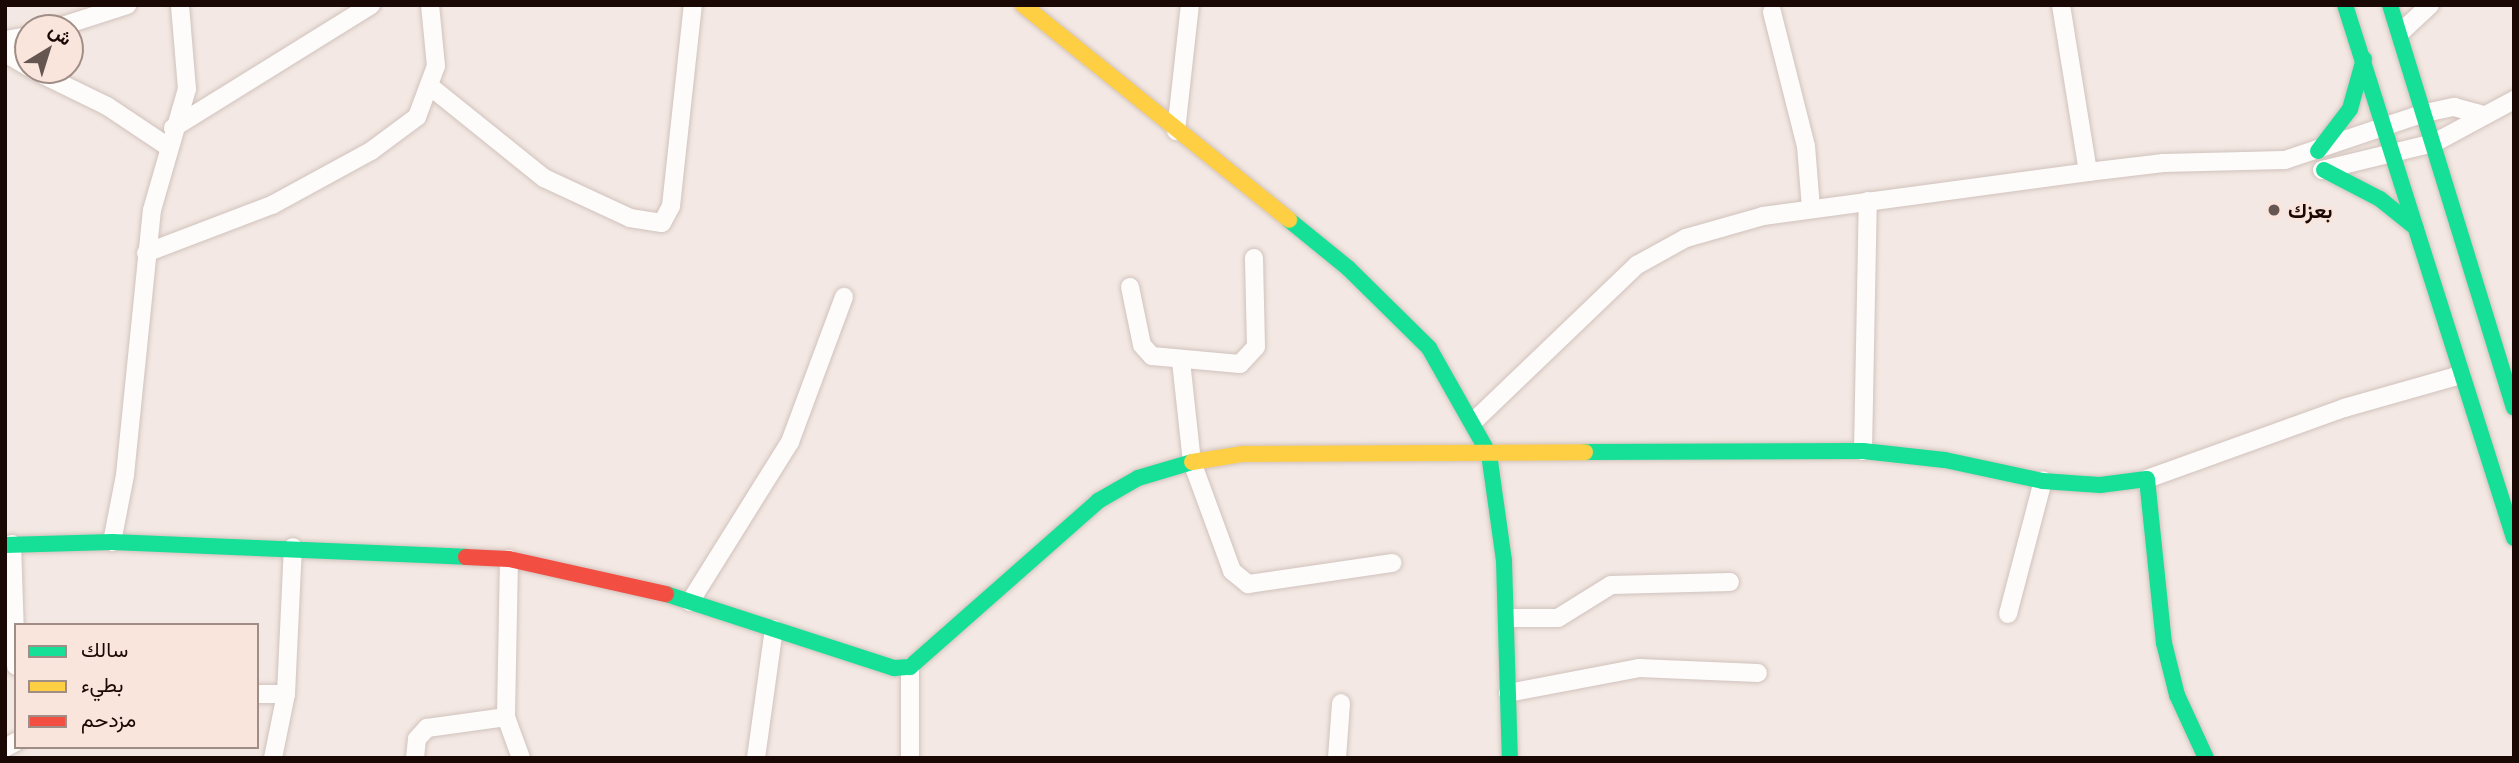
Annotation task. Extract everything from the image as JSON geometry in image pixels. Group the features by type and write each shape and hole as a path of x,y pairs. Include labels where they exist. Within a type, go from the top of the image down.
{"street":[{"path":"84,19 127,5"},
{"path":"112,542 125,475 146,253 167,146 188,73 180,5"},
{"path":"173,128 371,5"},
{"path":"146,253 272,205 326,178 405,128 432,88 437,46 430,5"},
{"path":"432,88 544,178 630,218 662,223 671,206 693,5"},
{"path":"1023,5 1392,307 1429,348 1489,454 1502,526 1510,758"},
{"path":"1176,131 1190,5"},
{"path":"2061,5 2088,172"},
{"path":"2345,5 2514,538"},
{"path":"2390,5 2514,407"},
{"path":"2400,33 2430,5"},
{"path":"1772,12 1806,146 1811,208"},
{"path":"2318,151 2350,108 2364,59"},
{"path":"62,84 107,106 167,146"},
{"path":"2324,170 2394,155 2434,143 2460,132 2480,114 2514,100"},
{"path":"1473,422 1637,265 1686,237 1811,208 2088,172 2162,163 2285,160 2425,113 2454,107 2480,114"},
{"path":"2285,160 2324,170 2380,199 2416,228"},
{"path":"1863,451 1868,201"},
{"path":"1130,287 1145,351 1161,360 1240,364 1253,354 1254,258"},
{"path":"690,602 790,442 844,296"},
{"path":"2497,356 2514,343"},
{"path":"1181,361 1192,462 1225,558 1248,583 1392,563"},
{"path":"14,631 9,544 112,542 293,547 509,559 690,602 882,665 910,667 933,652 1098,501 1138,478 1192,462 1243,454 1863,451 1945,460 2043,481 2100,485 2147,479 2344,408 2461,375"},
{"path":"2147,479 2164,643 2177,695 2206,758"},
{"path":"2008,614 2043,481"},
{"path":"273,758 286,694 293,547"},
{"path":"509,559 506,717 520,758"},
{"path":"1507,618 1558,618 1611,585 1730,582"},
{"path":"756,758 774,629"},
{"path":"1508,694 1639,668 1679,665 1758,673"},
{"path":"910,667 910,758"},
{"path":"259,694 286,694"},
{"path":"1337,758 1341,702"},
{"path":"415,758 417,739 427,727 506,717"}],"traffic: fast":[{"path":"2345,5 2514,538"},
{"path":"2390,5 2514,407"},
{"path":"2318,151 2350,109 2364,59"},
{"path":"2324,170 2380,199 2416,228"},
{"path":"1289,220 1348,268 1429,348 1489,454 1504,561 1510,758"},
{"path":"1585,452 1863,451 1945,460 2043,481 2100,485 2147,479 2164,643 2177,695 2206,758"},
{"path":"666,594 894,668 910,667 1098,501 1138,478 1192,462"},
{"path":"5,545 112,542 466,557"}],"traffic: slow":[{"path":"1023,5 1289,220"},
{"path":"1192,462 1243,454 1585,452"}],"traffic: jam":[{"path":"466,557 509,559 666,594"}],"place":[{"name":"بعزك","path":"2274,210"}]}
